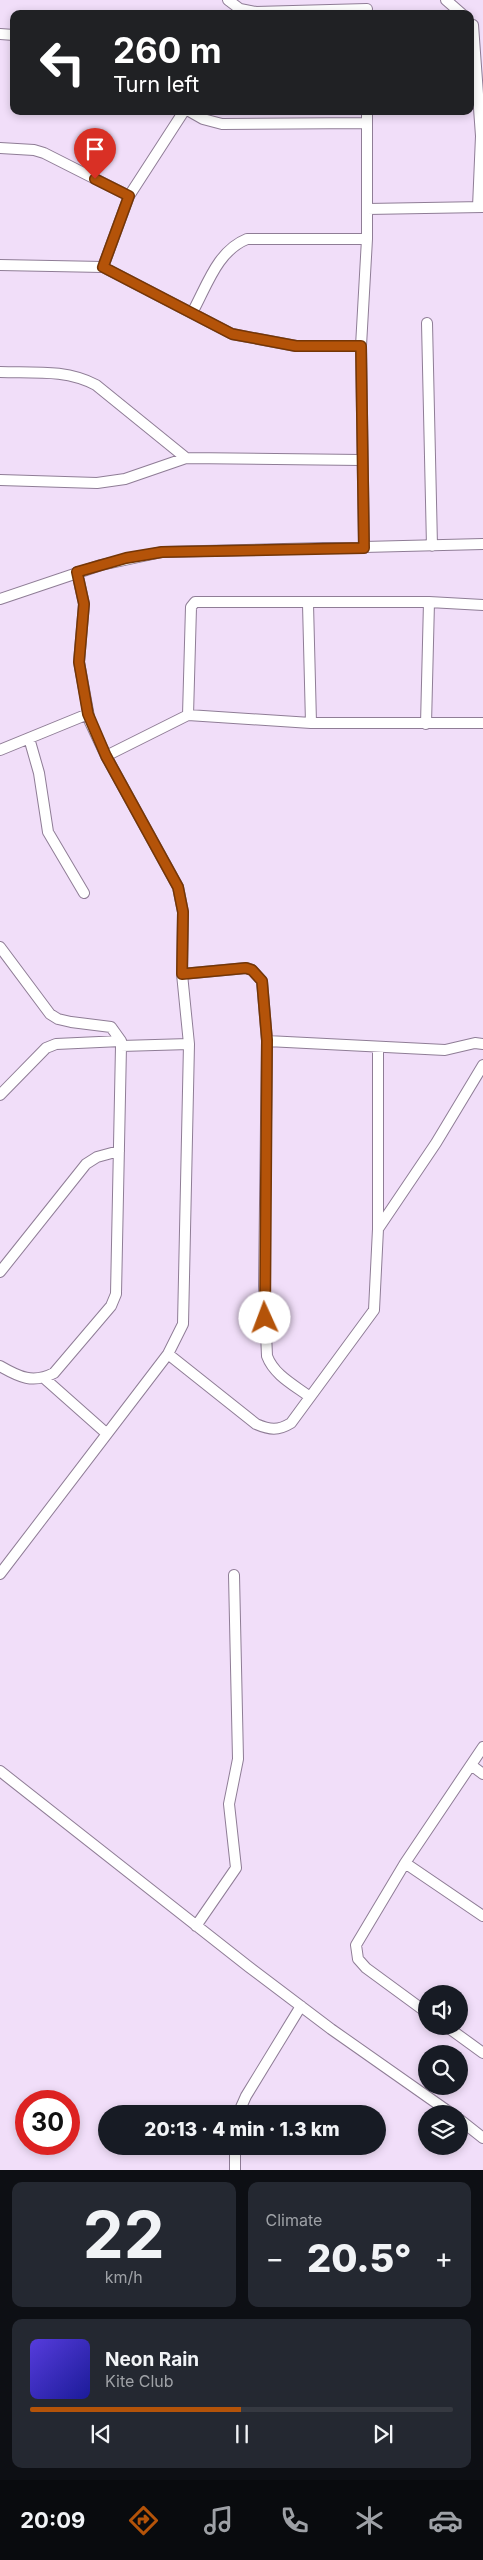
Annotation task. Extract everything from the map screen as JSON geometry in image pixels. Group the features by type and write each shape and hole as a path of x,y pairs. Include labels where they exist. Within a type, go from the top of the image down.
{"street":[{"path":"228,0 240,9 245,10"},
{"path":"446,0 457,10"},
{"path":"311,10 366,8"},
{"path":"367,209 481,207 482,136 475,24"},
{"path":"103,267 129,196 181,115"},
{"path":"196,115 222,124 367,123"},
{"path":"364,548 361,460 361,346 367,239 367,115"},
{"path":"0,148 39,152 129,196"},
{"path":"192,313 223,253 234,244 246,239 367,239"},
{"path":"0,265 103,267 232,334 261,341 296,346 361,346"},
{"path":"426,323 432,546"},
{"path":"0,372 64,374 81,377 96,385 186,458"},
{"path":"0,480 97,483 125,479 186,458 361,460"},
{"path":"0,598 126,558 162,552 483,544"},
{"path":"0,1574 168,1354 183,1324 189,1044 182,974 183,912 178,887 106,756 88,714 79,662 84,604 77,572"},
{"path":"426,724 429,602"},
{"path":"188,715 193,603 429,602 483,605"},
{"path":"308,604 311,723"},
{"path":"0,750 88,714"},
{"path":"106,756 188,715 311,723 426,724 483,722"},
{"path":"29,738 39,773 48,832 84,893"},
{"path":"0,947 50,1014 58,1019 71,1022 111,1027 121,1044 116,1294 111,1306 64,1362 44,1378 30,1379 18,1376 0,1366"},
{"path":"182,974 246,968 252,970 262,981 267,1040 264,1286 267,1356 270,1366 310,1397"},
{"path":"267,1040 446,1050 475,1043 483,1044"},
{"path":"0,1095 38,1054 51,1046 189,1044"},
{"path":"168,1354 256,1424 266,1428 282,1428 291,1423 374,1310 378,1229 378,1047"},
{"path":"378,1229 436,1143 483,1065"},
{"path":"0,1272 86,1164 97,1157 119,1151"},
{"path":"44,1378 106,1433"},
{"path":"196,1926 236,1868 229,1804 238,1759 234,1575"},
{"path":"418,2006 366,1968 358,1959 358,1941 405,1863 483,1747"},
{"path":"471,1765 483,1774"},
{"path":"0,1771 196,1926 301,2006 439,2105"},
{"path":"405,1863 483,1916"},
{"path":"242,2105 301,2006"},
{"path":"458,2035 483,2053"},
{"path":"468,2126 483,2138"},
{"path":"235,2155 235,2170"}],"route":[{"path":"95,179 129,196 103,267 232,334 261,341 296,346 361,346 361,460 364,548 162,552 126,558 77,572 84,604 79,662 90,722 96,738 178,887 183,912 182,974 246,968 252,970 262,981 267,1040 265,1318"}]}
